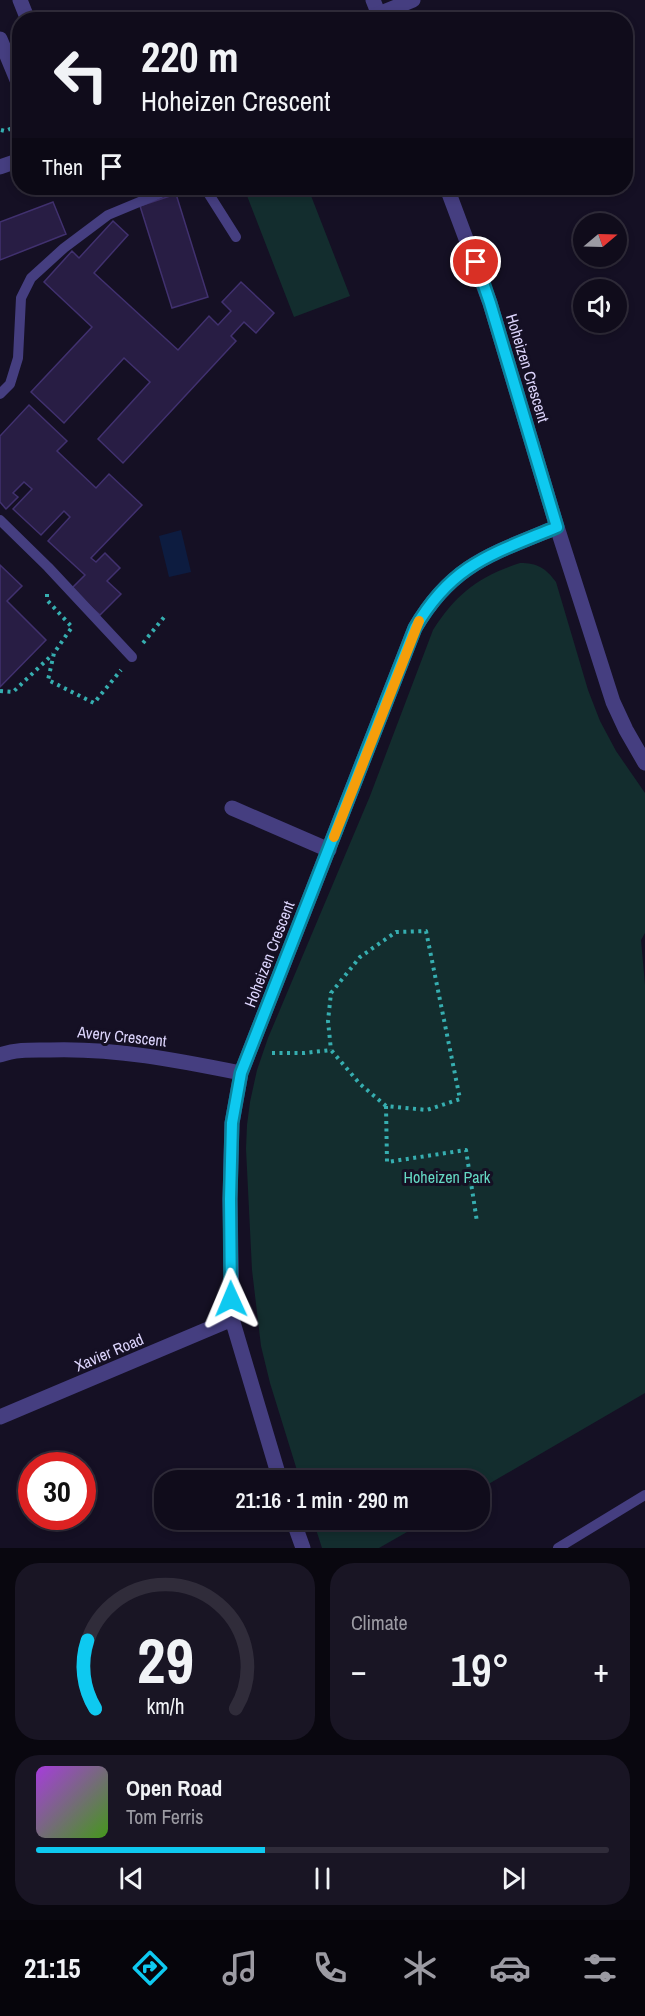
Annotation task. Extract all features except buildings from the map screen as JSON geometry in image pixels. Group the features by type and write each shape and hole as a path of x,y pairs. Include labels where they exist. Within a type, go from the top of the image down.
{"street":[{"path":"378,12 413,0"},
{"path":"0,39 12,68"},
{"name":"Hoheizen Crescent","path":"450,195 490,303 557,527 613,702 645,763"},
{"name":"Hoheizen Crescent","path":"277,1470 232,1319 230,1199 232,1134 241,1073 415,628 438,594 455,577 475,563 557,527"},
{"path":"232,808 328,850"},
{"name":"Avery Crescent","path":"0,1055 11,1051 80,1049 147,1054 241,1073"},
{"name":"Xavier Road","path":"0,1417 232,1319"},
{"path":"297,1530 303,1548"}],"lane":[{"path":"0,394 10,384 18,358 21,298 31,278 64,248 108,215 156,195"},
{"path":"209,195 236,237"},
{"path":"0,520 48,567 132,657"},
{"path":"558,1548 645,1496"}],"path":[{"path":"0,691 14,692 54,654 72,627 47,600 48,567"},
{"path":"54,654 48,680 94,703 119,673"},
{"path":"426,931 460,1098 427,1110 386,1106 360,1084 332,1050 328,1021 330,993 360,957 396,932 426,931"},
{"path":"272,1053 332,1050"},
{"path":"386,1106 387,1162 466,1150 477,1222"}],"green space":[{"path":"247,195 311,195 350,296 294,317"},
{"name":"Hoheizen Park","path":"520,563 531,564 541,567 556,582 588,690 600,721 616,751 645,793 645,933 641,940 645,985 645,1393 490,1483 490,1470 297,1470 261,1346 252,1270 246,1149 250,1102 257,1070 268,1038 370,796 433,630 460,596 481,580"},
{"path":"316,1530 410,1530 379,1548 322,1548"}],"water":[{"path":"181,530 191,572 169,577 159,536"}],"slow traffic":[{"path":"334,837 419,621"}],"route":[{"path":"231,1299 232,1123 241,1073 415,628 438,594 455,577 496,552 557,527 476,262"}]}
